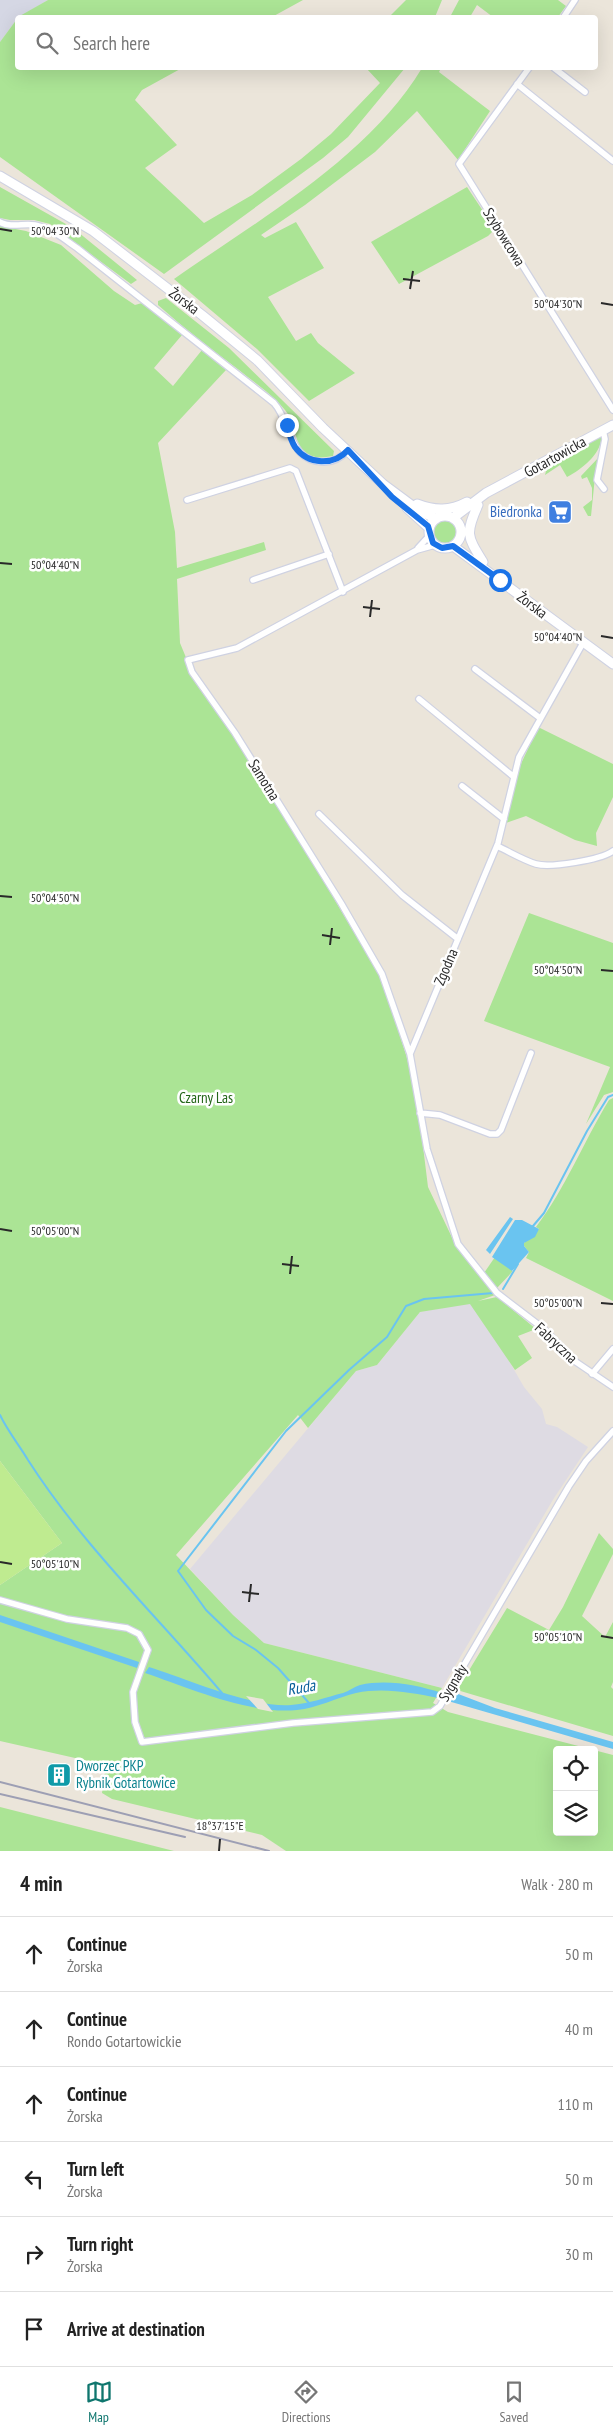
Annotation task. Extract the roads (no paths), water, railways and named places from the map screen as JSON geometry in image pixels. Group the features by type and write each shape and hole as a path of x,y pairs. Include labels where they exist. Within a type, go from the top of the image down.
{"main road":[{"name":"Żorska","path":"0,176 77,221 140,266 257,360 429,532"},
{"name":"Gotartowicka","path":"453,518 498,489 613,425"},
{"name":"Żorska","path":"373,475 401,498 436,519"},
{"path":"401,498 430,509 442,510 478,502"},
{"name":"Gotartowicka","path":"460,526 478,502"},
{"path":"478,502 469,524 468,534 483,562"},
{"path":"444,516 453,518 460,526 460,538 453,546 445,548 435,545 429,532 436,519 444,516"},
{"name":"Żorska","path":"460,538 500,580"},
{"name":"Żorska","path":"453,546 613,664"}],"street":[{"path":"565,15 575,0"},
{"name":"Szybowcowa","path":"528,70 459,164 613,410"},
{"path":"557,70 585,92"},
{"path":"517,84 613,161"},
{"name":"Żorska","path":"0,222 5,225 34,225 52,231 189,335 274,403 282,413 293,444 303,456 318,461 328,461 341,457 348,450"},
{"path":"603,430 603,451 597,480 604,489"},
{"path":"187,500 290,468 296,471 343,592"},
{"name":"Samotna","path":"417,550 429,532"},
{"name":"Samotna","path":"410,1054 382,974 235,733 192,672 188,660 237,648 343,592 417,550 435,545"},
{"path":"253,580 328,554"},
{"name":"Zgodna","path":"410,1054 497,846 519,757 583,643"},
{"path":"475,669 540,718"},
{"path":"419,699 514,777"},
{"path":"462,786 504,819"},
{"path":"319,814 402,895 458,939"},
{"path":"497,846 538,865 580,862 605,857 613,851"},
{"path":"410,1054 420,1113 440,1115 490,1134 497,1134 501,1130 531,1053"},
{"name":"Fabryczna","path":"420,1113 427,1149 458,1244 497,1293 544,1329 576,1362 613,1387"},
{"name":"Fabryczna","path":"592,1374 613,1349"},
{"name":"Sygnały","path":"0,1600 67,1619 126,1628 143,1638 148,1652 133,1692 135,1722 142,1742 292,1723 427,1713 440,1706 569,1486 586,1461 613,1432"}],"water":[{"path":"510,1217 513,1219 490,1254 486,1250"},
{"path":"515,1220 522,1220 539,1229 535,1237 524,1243 529,1252 512,1271 492,1257"},
{"path":"0,1615 139,1662 137,1668 0,1622"},
{"path":"149,1667 220,1692 276,1705 311,1702 370,1683 402,1684 442,1693 439,1698 398,1691 366,1691 304,1709 279,1710 240,1704 200,1693 145,1673"},
{"path":"453,1692 495,1708 613,1742 613,1749 448,1701"}],"waterway":[{"path":"533,1226 544,1213 587,1131 608,1097 613,1095"},
{"path":"503,1289 518,1264"},
{"name":"Ruda","path":"309,1703 278,1668 256,1650 233,1636 206,1610 178,1571 286,1431 349,1370 387,1337 406,1306 424,1299 493,1293"},
{"path":"0,1415 49,1492 72,1522 222,1693"}],"railway":[{"path":"0,1782 269,1851"},
{"path":"0,1794 185,1837"}],"place":[{"name":"Biedronka","path":"560,512"},
{"name":"Dworzec PKP Rybnik Gotartowice","path":"59,1775"}],"park label":[{"name":"Czarny Las","path":"206,1098"}]}
